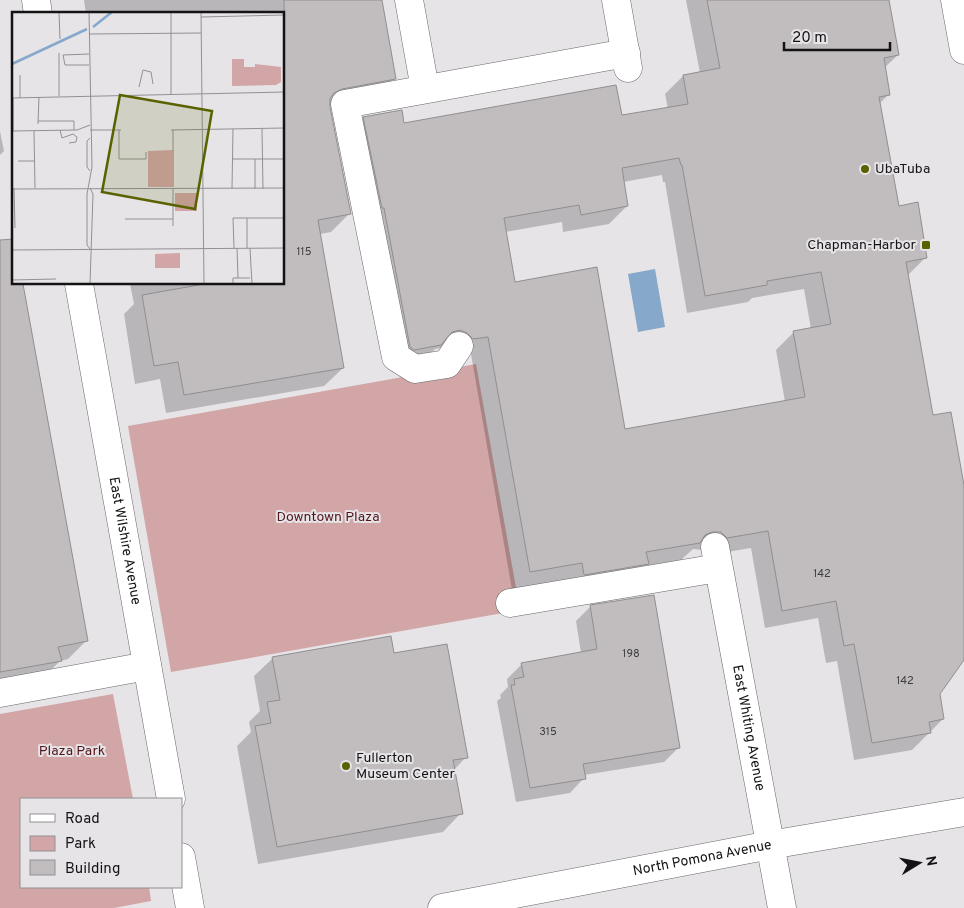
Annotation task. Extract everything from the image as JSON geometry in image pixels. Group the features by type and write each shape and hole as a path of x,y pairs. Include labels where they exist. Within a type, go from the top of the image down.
{"street":[{"path":"409,0 425,89"},
{"path":"459,346 447,364 414,369 396,357 345,104 425,89 627,60 616,0"},
{"path":"955,0 964,50"},
{"name":"East Wilshire Avenue","path":"79,285 171,798"},
{"name":"East Whiting Avenue","path":"510,603 716,558 782,908"},
{"path":"0,693 147,666"},
{"name":"North Pomona Avenue","path":"442,908 770,844 964,812"},
{"path":"182,864 190,908"}],"green space":[{"name":"Downtown Plaza","path":"476,364 520,610 171,672 128,426"},
{"name":"Plaza Park","path":"113,694 133,798 20,798 20,888 149,888 151,901 114,908 0,908 0,714"}],"water":[{"path":"655,269 665,327 638,332 628,274"}],"building":[{"path":"284,0 382,0 396,79 342,89 334,93 330,99 351,214 318,220 344,368 184,395 178,362 154,366 142,295 198,285 285,285"},
{"path":"707,0 889,0 899,55 884,58 890,95 879,97 899,206 918,202 927,258 906,262 933,415 951,412 964,485 964,660 940,694 944,719 929,722 931,733 872,743 854,644 844,646 836,601 782,611 768,531 727,538 721,532 712,532 705,535 700,543 646,552 649,564 584,575 582,563 530,572 488,337 473,339 467,333 460,330 452,332 441,345 414,350 410,347 384,208 382,208 363,117 402,110 404,123 616,85 622,115 688,104 683,75 720,68","holes":["679,158 705,296 767,285 767,281 821,272 831,324 793,331 805,397 625,429 597,267 515,282 504,218 579,205 581,215 628,206 622,168"]},
{"path":"12,239 12,285 23,285 88,641 58,647 62,661 0,672 0,240"},
{"path":"654,595 680,748 583,764 586,779 530,788 511,685 515,685 514,679 524,677 521,663 597,649 590,605"},
{"path":"391,636 394,653 447,644 468,758 453,760 463,814 277,847 255,726 271,723 267,702 280,700 272,657"}],"place":[{"name":"UbaTuba","path":"865,169"},
{"name":"Chapman-Harbor","path":"926,245"},
{"name":"Fullerton Museum Center","path":"346,766"}]}
